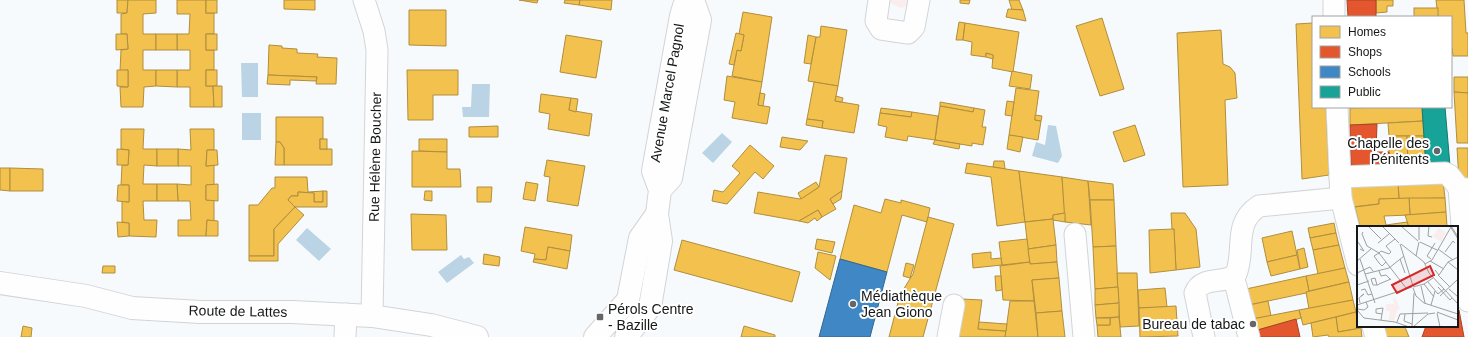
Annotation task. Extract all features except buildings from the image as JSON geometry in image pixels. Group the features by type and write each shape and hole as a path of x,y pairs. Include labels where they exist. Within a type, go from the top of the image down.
{"main road":[{"name":"Avenue Marcel Pagnol","path":"626,337 650,307 661,241 657,214 660,190 671,178 700,20 693,0"},
{"name":"Avenue Marcel Pagnol","path":"594,337 628,300 640,238 657,214"},
{"name":"Route de Lattes","path":"0,283 86,296 132,308 372,316 431,325 477,337"}],"street":[{"name":"Rue Hélène Boucher","path":"364,0 374,31 377,50 372,316"},
{"path":"880,0 876,21 881,29 908,32 914,27 919,0"},
{"path":"1334,0 1334,16"},
{"path":"1337,108 1341,198 1357,261"},
{"path":"1340,177 1445,173 1464,189 1468,301"},
{"path":"1204,337 1195,296 1197,288 1202,284 1232,279 1236,274 1238,269 1242,227 1249,213 1259,206 1341,198"},
{"path":"1074,234 1084,337"},
{"path":"1232,279 1236,286 1249,337"},
{"path":"948,337 954,305"},
{"path":"345,337 346,314"},
{"path":"1373,327 1376,337"}],"shaded area":[{"path":"890,0 910,0 909,6 901,8 890,3"}],"water":[{"path":"241,63 258,63 258,97 242,97"},
{"path":"472,84 490,84 489,117 463,117 462,107 471,107"},
{"path":"242,113 261,113 261,140 242,140"},
{"path":"1048,125 1056,126 1062,156 1058,163 1032,156 1036,142 1045,145"},
{"path":"722,133 732,142 713,163 702,153"},
{"path":"307,228 331,249 319,261 296,240"},
{"path":"461,255 464,259 469,257 474,263 447,283 438,272"}],"place":[{"name":"Chapelle des Pénitents","path":"1437,151"},
{"name":"Médiathèque Jean Giono","path":"853,304"},
{"name":"Pérols Centre - Bazille","path":"600,317"},
{"name":"Bureau de tabac","path":"1253,324"}]}
